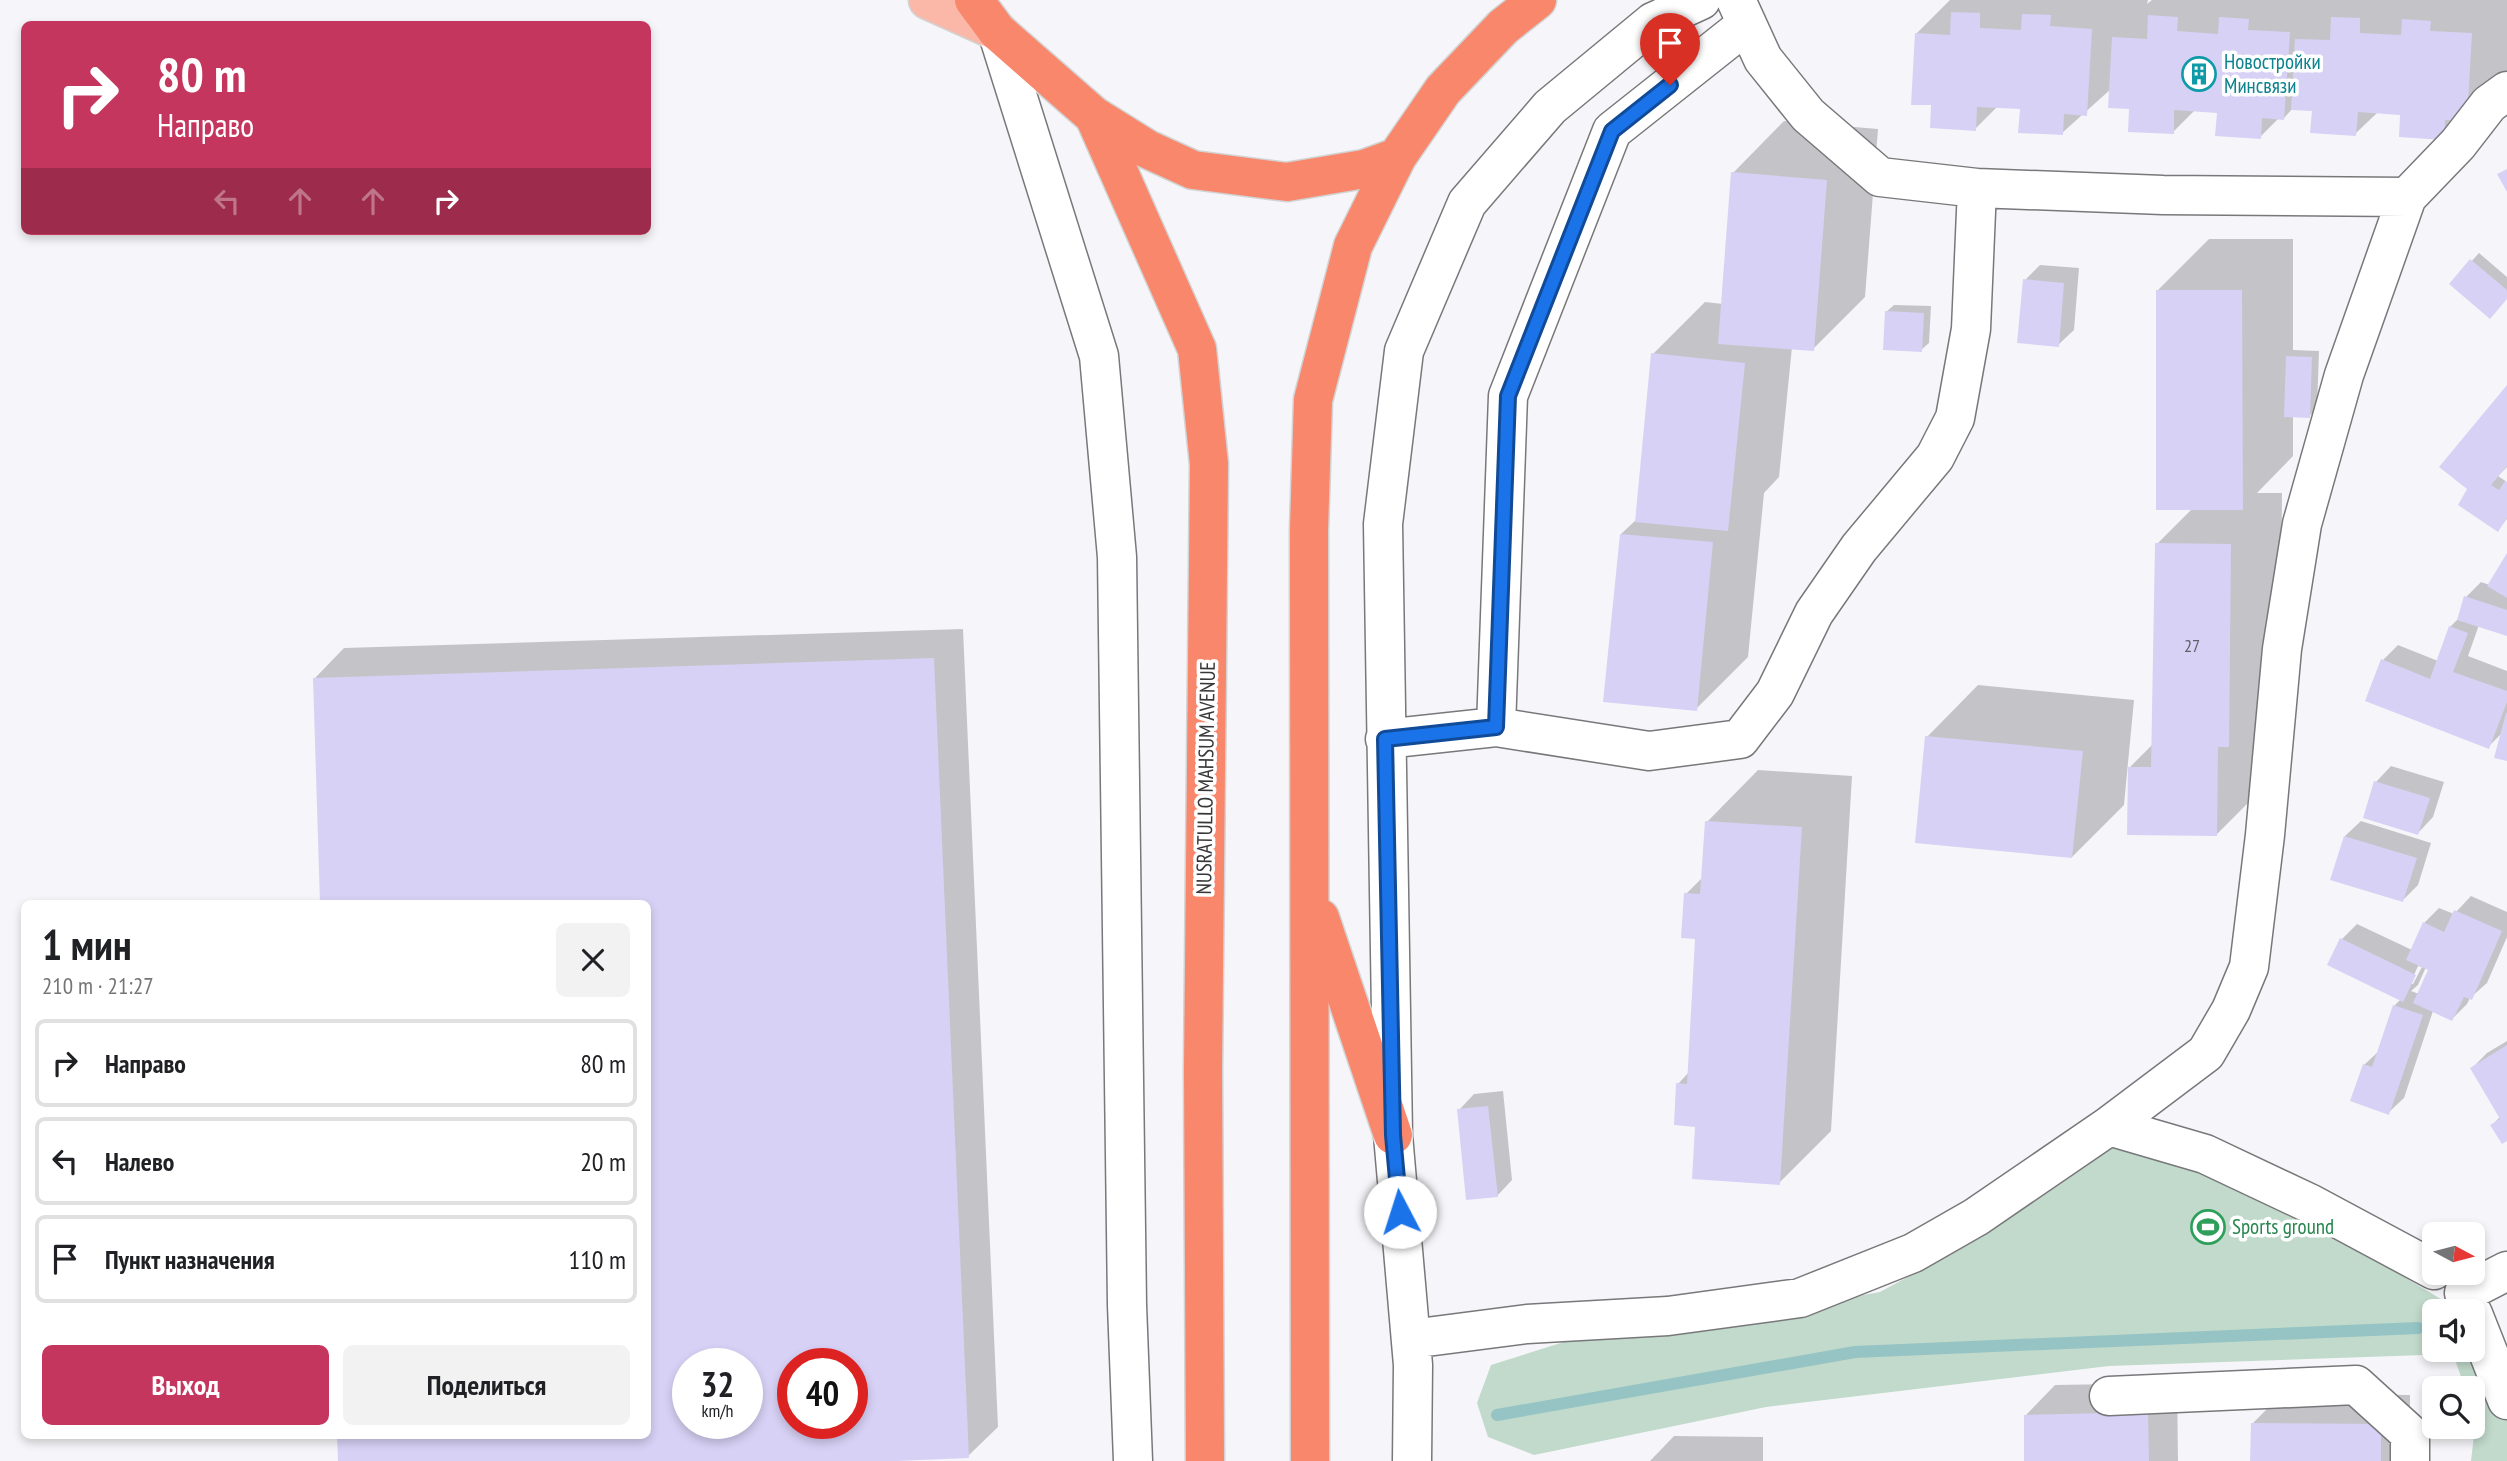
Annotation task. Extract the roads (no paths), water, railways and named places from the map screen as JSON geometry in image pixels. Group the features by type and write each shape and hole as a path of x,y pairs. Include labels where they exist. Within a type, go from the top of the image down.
{"highway":[{"path":"974,0 997,31 1094,116 1147,149 1193,170 1287,182 1364,169 1397,157"},
{"path":"1310,1461 1309,530 1313,400 1353,246 1397,157 1443,90 1503,27 1537,0"},
{"name":"NUSRATULLO MAHSUM AVENUE","path":"1094,116 1197,349 1209,464 1203,1056 1205,1461"},
{"path":"1310,889 1393,1135"}],"main road":[{"path":"928,0 997,31"}],"street":[{"path":"1412,1461 1413,1365 1393,1135 1383,524 1404,351 1467,203 1550,107 1653,22 1701,0"},
{"path":"1496,727 1508,396 1612,131 1742,12 1763,59 1808,115 1880,177 1977,188 2164,195 2407,197"},
{"path":"997,31 1099,356 1117,557 1127,1305 1133,1461"},
{"path":"1411,1339 1527,1324 1668,1316 1800,1298 1913,1253 1976,1217 2109,1126 2206,1053 2231,1010 2249,967 2265,835 2282,649 2302,524 2344,376 2407,197 2458,144 2488,104 2507,91"},
{"path":"1385,739 1496,727 1649,751 1740,739 1775,694 1814,613 1859,548 1935,457 1955,418 1971,329 1977,188"},
{"path":"2109,1126 2205,1154 2311,1204 2456,1292 2507,1400"},
{"path":"2456,1292 2507,1270"},
{"path":"2109,1396 2356,1385 2410,1434 2410,1461"}],"waterway":[{"path":"1497,1415 1855,1352 2418,1328"}],"place":[{"name":"Новостройки Минсвязи","path":"2199,74"},
{"name":"Sports ground","path":"2208,1227"}]}
